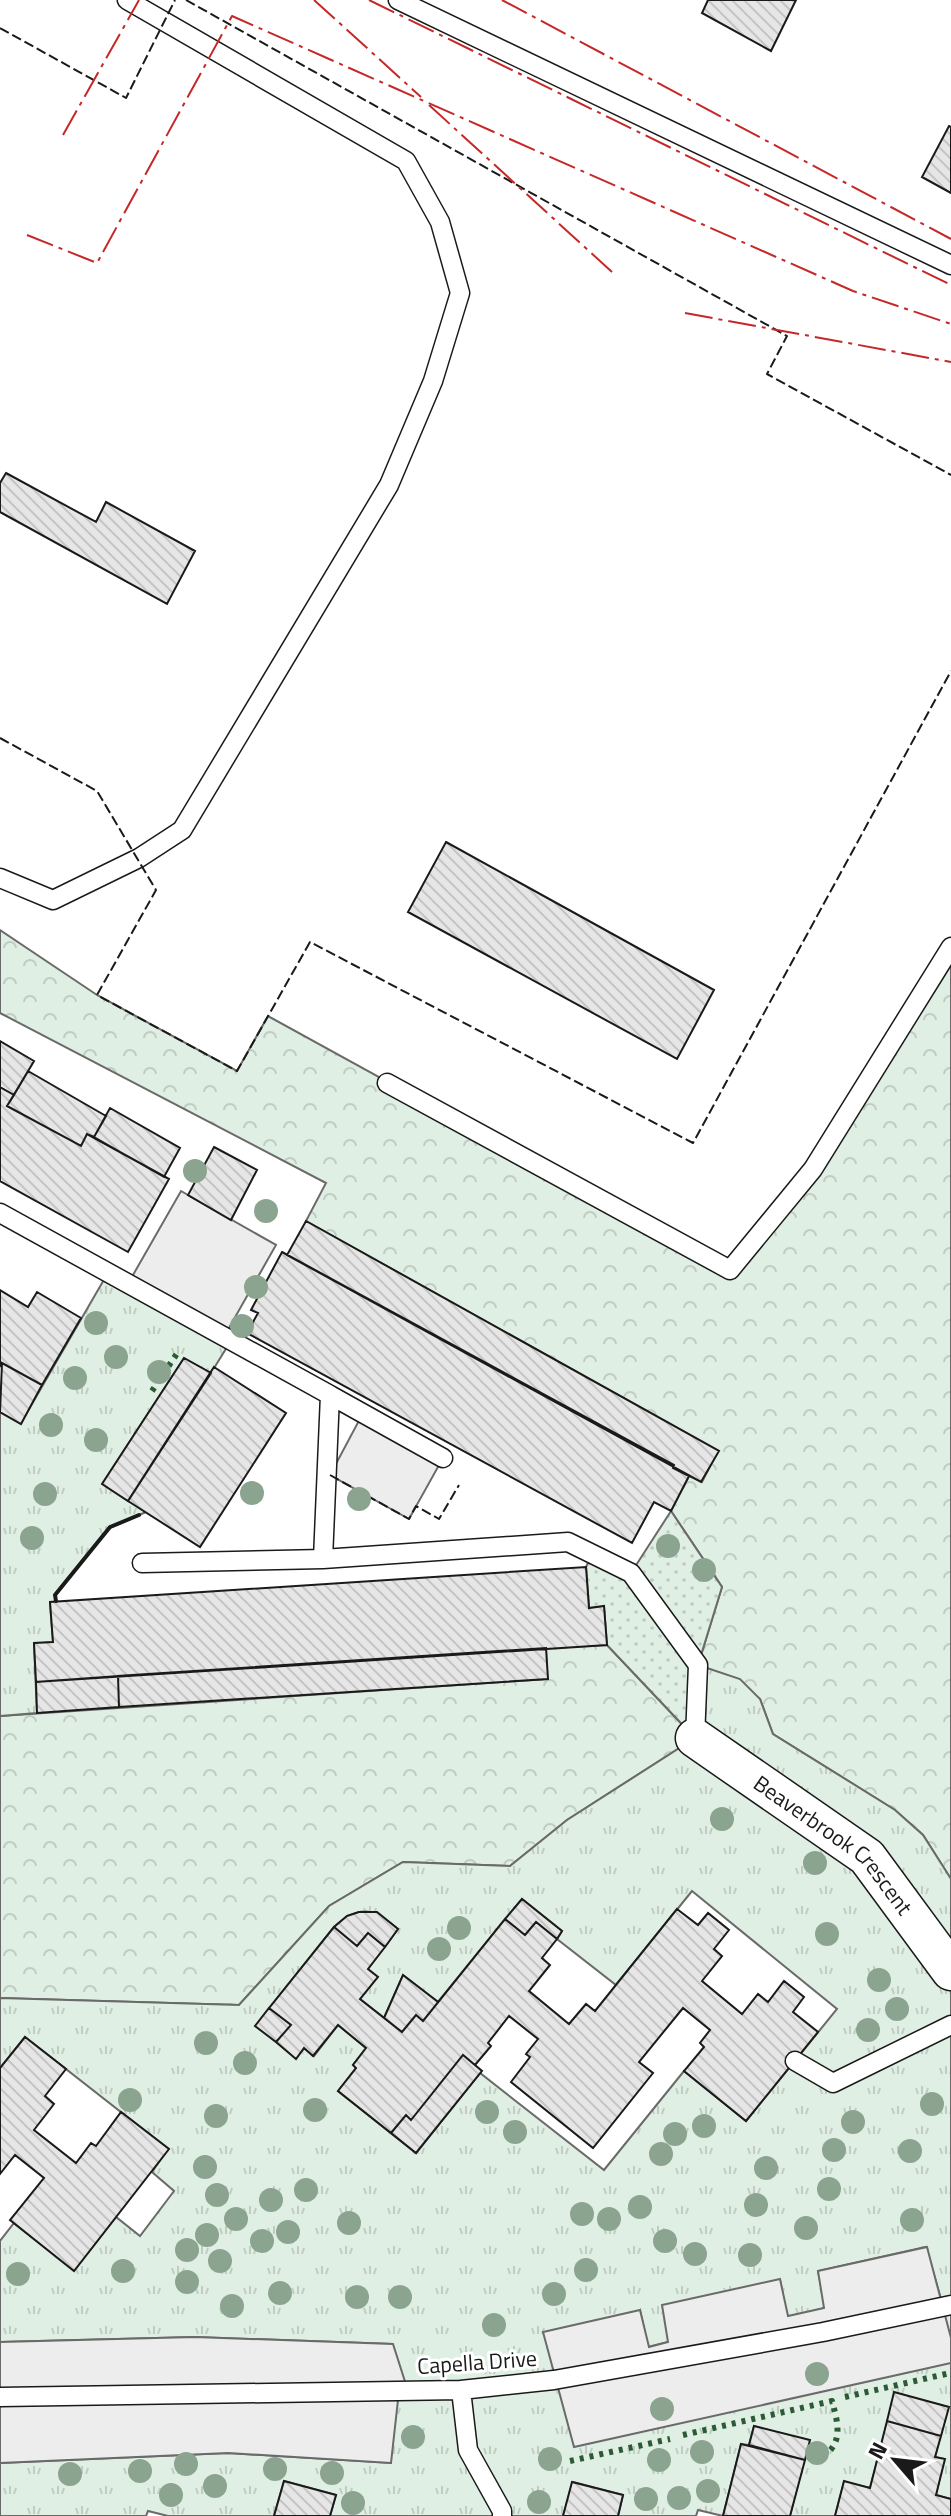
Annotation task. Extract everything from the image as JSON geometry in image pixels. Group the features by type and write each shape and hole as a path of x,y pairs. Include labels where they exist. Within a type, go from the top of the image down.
{"street":[{"name":"Beaverbrook Crescent","path":"695,1738 867,1857 951,1971"}],"lane":[{"path":"0,878 53,900 139,858 182,830 389,485 433,381 460,293 440,222 406,161 127,0"},
{"path":"398,0 951,265"},
{"path":"387,1083 730,1270 813,1169 951,947"},
{"path":"0,1213 443,1458"},
{"path":"323,1559 330,1395"},
{"path":"142,1563 323,1559 568,1542 631,1573 698,1665 695,1738"},
{"path":"795,2061 833,2083 951,2025"},
{"name":"Capella Drive","path":"0,2397 461,2390 554,2380 823,2332 951,2305"},
{"path":"461,2390 468,2450 502,2516"}],"green space":[{"path":"0,930 97,995 237,1071 268,1016 730,1270 813,1169 951,952 951,1879 923,1835 895,1810 773,1734 760,1699 698,1665 722,1587 671,1511 689,1476 702,1482 718,1451 306,1221 326,1183 0,1013"},
{"path":"109,1271 232,1339 211,1373 184,1358 103,1483 146,1512 110,1528 55,1594 56,1601 50,1603 53,1642 34,1644 37,1713 0,1716 0,1412 21,1423"},
{"path":"671,1511 722,1587 698,1665 695,1738 607,1645 604,1607 589,1608 586,1567 592,1554 631,1573"},
{"path":"607,1645 695,1738 567,1820 510,1866 403,1862 329,1906 239,2005 0,1998 0,1716 547,1679 546,1648"},
{"path":"698,1665 740,1679 760,1699 773,1734 895,1810 923,1835 951,1879 951,2499 936,2495 944,2459 935,2457 948,2407 895,2393 870,2488 844,2482 835,2516 790,2516 809,2441 754,2426 749,2445 741,2444 723,2516 698,2510 696,2516 618,2516 623,2495 573,2482 563,2516 330,2516 336,2495 284,2481 274,2516 168,2516 148,2511 146,2516 0,2516 0,2463 228,2453 391,2463 392,2344 195,2337 0,2342 0,2241 14,2223 74,2270 116,2217 140,2236 174,2191 152,2172 168,2149 25,2037 0,2068 0,1998 239,2005 329,1906 403,1862 510,1866 567,1820 695,1738","holes":["692,1891 837,2009 746,2121 684,2071 604,2170 480,2073 416,2153 338,2091 356,2068 353,2065 366,2048 338,2025 314,2056 304,2048 296,2058 256,2026 334,1927 351,1914 374,1913 398,1929 368,1969 360,1999 384,2018 403,1975 438,2002 522,1899 562,1931 557,1939 616,1985","926,2247 943,2306 554,2379 640,2310 648,2347 668,2342 780,2280 787,2317 825,2308 818,2271"]}],"shaded area":[{"path":"181,1191 276,1245 225,1335 129,1282"},
{"path":"363,1413 443,1458 409,1519 330,1475"},
{"path":"927,2247 951,2338 951,2363 574,2447 543,2332 640,2310 649,2347 668,2342 662,2305 780,2279 788,2316 824,2308 818,2271"},
{"path":"195,2337 393,2344 408,2391 399,2391 391,2463 228,2453 0,2463 0,2342"}],"building":[{"path":"708,0 796,0 771,51 702,13"},
{"path":"951,127 951,193 922,177"},
{"path":"6,473 96,522 106,502 195,551 167,604 0,512 0,483"},
{"path":"446,842 714,990 677,1059 408,912"},
{"path":"0,1041 34,1061 14,1095 0,1087"},
{"path":"28,1071 106,1116 94,1137 87,1134 81,1146 7,1106"},
{"path":"0,1087 14,1095 7,1106 81,1146 87,1134 169,1179 128,1252 0,1181"},
{"path":"110,1108 180,1148 164,1177 94,1137"},
{"path":"214,1147 257,1170 231,1220 188,1195"},
{"path":"306,1221 719,1451 701,1482 287,1255"},
{"path":"282,1252 674,1465 673,1468 689,1476 671,1511 654,1502 632,1543 247,1333 258,1313 251,1310"},
{"path":"0,1290 28,1307 37,1292 81,1318 42,1385 2,1363 0,1366"},
{"path":"184,1358 211,1373 128,1501 102,1484"},
{"path":"2,1363 42,1385 21,1424 0,1412"},
{"path":"214,1367 286,1413 200,1547 128,1501"},
{"path":"586,1567 589,1608 604,1606 607,1645 36,1682 34,1643 53,1642 50,1602"},
{"path":"546,1648 548,1679 119,1707 118,1676"},
{"path":"118,1676 119,1707 37,1713 36,1682"},
{"path":"522,1899 562,1931 557,1939 536,1922 525,1935 505,1919"},
{"path":"677,1909 698,1925 708,1913 729,1930 714,1949 722,1956 702,1981 742,2014 758,1994 768,2002 784,1981 804,1997 793,2012 818,2032 746,2121 684,2071 704,2047 700,2043 710,2030 683,2008 639,2062 653,2073 593,2148 511,2082 530,2057 526,2054 538,2039 509,2016 475,2065 463,2055 411,2120 406,2115 391,2133 338,2091 356,2068 353,2065 366,2048 338,2025 313,2056 304,2048 296,2059 276,2042 291,2025 269,2008 334,1927 357,1946 368,1933 385,1947 368,1969 378,1977 360,1999 402,2032 416,2015 423,2021 505,1919 525,1935 536,1922 557,1939 542,1958 550,1965 529,1991 569,2024 586,2004 595,2011"},
{"path":"377,1912 398,1929 385,1947 368,1933 357,1946 334,1927 347,1916"},
{"path":"403,1975 438,2002 423,2021 416,2015 402,2032 384,2018"},
{"path":"269,2008 291,2025 276,2042 255,2026"},
{"path":"25,2037 66,2069 45,2096 54,2104 34,2130 76,2163 91,2143 96,2146 121,2112 169,2149 74,2271 10,2220 44,2178 15,2155 0,2174 0,2068"},
{"path":"463,2055 482,2071 416,2153 391,2133 406,2115 411,2120"},
{"path":"894,2392 949,2407 941,2436 887,2421"},
{"path":"887,2421 941,2436 935,2457 945,2459 936,2495 951,2499 951,2516 835,2516 844,2481 870,2488"},
{"path":"754,2426 810,2440 805,2460 749,2445"},
{"path":"741,2444 805,2460 790,2516 723,2516"},
{"path":"284,2481 336,2495 330,2516 274,2516"},
{"path":"572,2482 623,2495 618,2516 563,2516"}],"hedge":[{"path":"152,1391 178,1352"},
{"path":"845,2397 950,2373"},
{"path":"683,2435 832,2401 837,2437 825,2455"},
{"path":"570,2461 670,2439"}],"fence":[{"path":"0,28 126,98 175,0"},
{"path":"186,0 787,336 767,374 951,475"},
{"path":"0,738 97,791 156,890 97,995 237,1071 310,942 693,1143 951,671"},
{"path":"330,1475 409,1519 416,1506 439,1519 459,1485"}],"wall":[{"path":"56,1601 55,1595 110,1527 139,1515"}],"power":[{"path":"63,135 139,0"},
{"path":"314,0 421,97"},
{"path":"369,0 951,285"},
{"path":"502,0 951,239"},
{"path":"27,235 97,263 232,16 853,291 951,324"},
{"path":"429,105 612,272"},
{"path":"685,313 951,362"}]}
